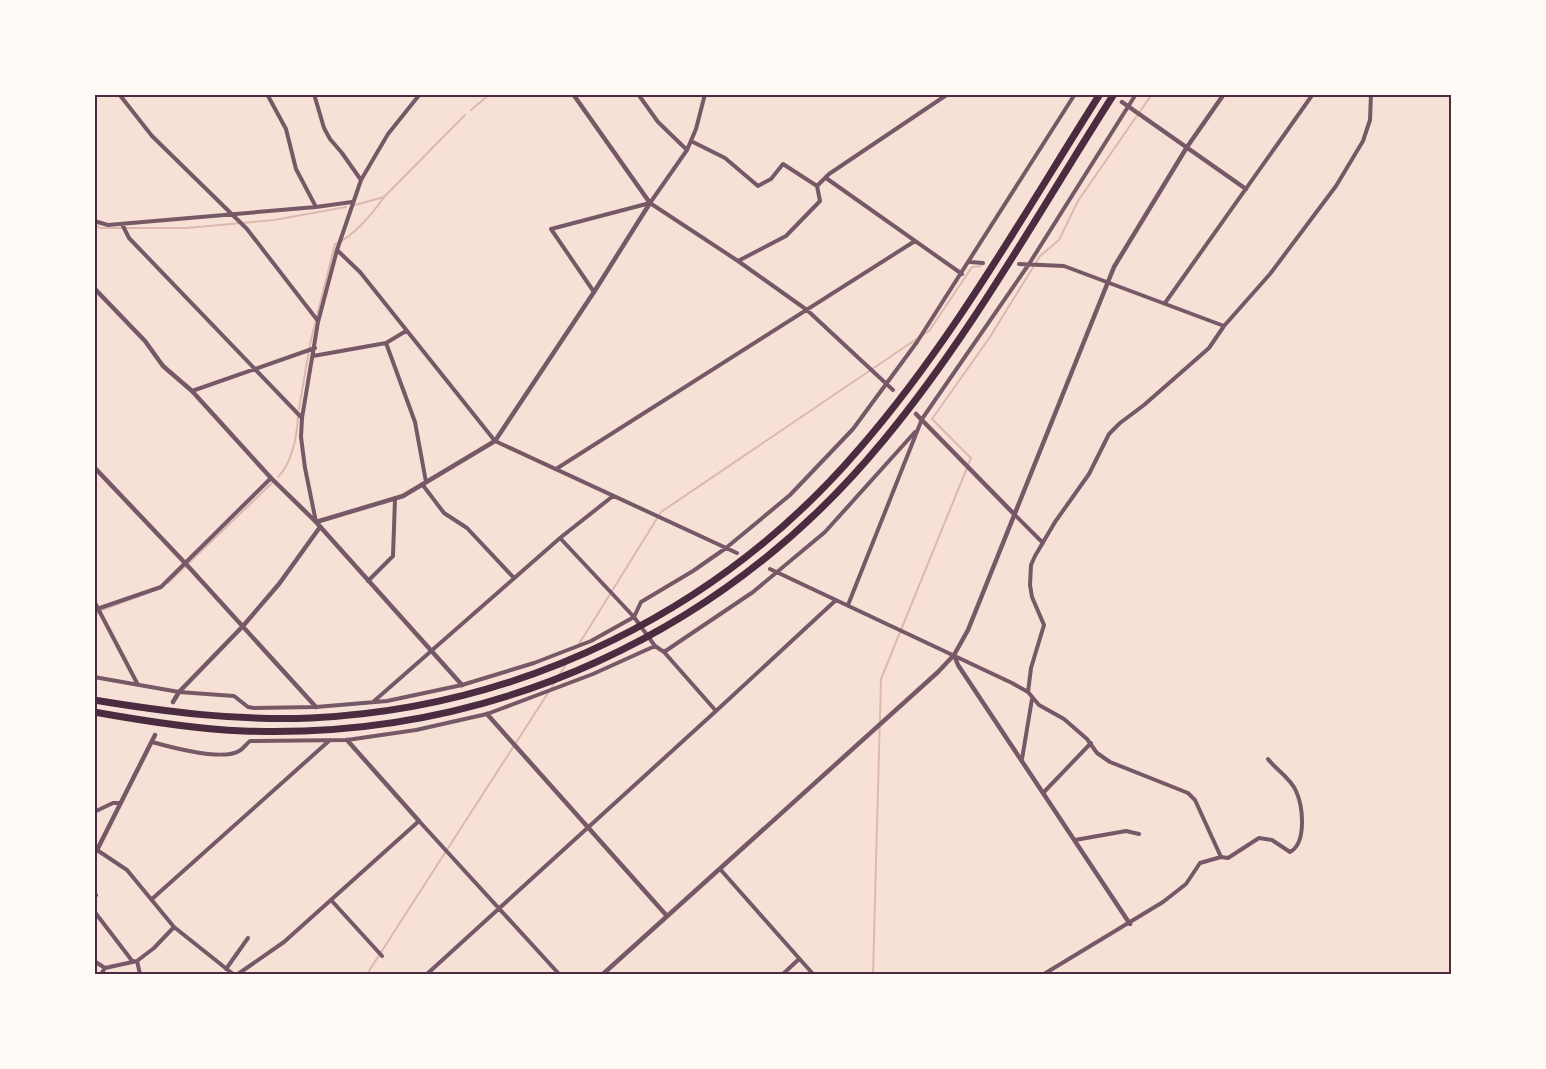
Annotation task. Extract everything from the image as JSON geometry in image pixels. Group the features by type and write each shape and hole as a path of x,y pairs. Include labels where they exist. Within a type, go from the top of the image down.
{"highway":[{"path":"94,700 175,712 242,718 311,718 383,711 454,699 514,681 603,646 654,620 700,591 751,554 804,507 858,451 910,387 954,325 1100,94"},
{"path":"94,712 172,725 243,731 310,731 383,724 454,712 517,694 608,658 660,630 730,586 775,551 832,498 876,450 921,393 970,322 1114,94"}],"street":[{"path":"119,94 152,136 247,229 318,322"},
{"path":"267,94 285,129 296,169 316,207"},
{"path":"314,94 324,128 330,139 361,180"},
{"path":"316,522 301,437 318,322 352,202 361,180 388,134 420,94"},
{"path":"573,94 650,203 807,310 893,390"},
{"path":"638,94 658,122 687,150"},
{"path":"316,522 395,499 495,441 687,150 696,129 705,94"},
{"path":"817,186 826,177 948,94"},
{"path":"94,677 179,692 234,696 248,707 254,708 372,703 462,686 557,655 591,641 634,617 641,602 726,548 790,495 853,429 917,342 1076,94"},
{"path":"664,652 753,592 825,532 915,431 1029,264 1136,94"},
{"path":"603,975 954,655 968,630 1114,267 1187,147 1224,94"},
{"path":"1165,303 1312,94"},
{"path":"1028,692 1031,668 1044,625 1032,597 1031,566 1055,522 1089,474 1109,435 1119,423 1144,405 1209,348 1224,326 1270,274 1341,178 1362,141 1370,120 1371,94"},
{"path":"1122,102 1246,189"},
{"path":"691,141 725,158 758,186 771,179 783,164 817,186 820,201 786,236 738,261"},
{"path":"826,177 962,274"},
{"path":"94,221 108,225 122,224 352,202"},
{"path":"594,292 551,229 650,203"},
{"path":"122,224 129,238 302,418"},
{"path":"556,469 915,241"},
{"path":"338,250 360,272 495,441 737,554"},
{"path":"969,262 983,263"},
{"path":"1019,264 1064,266 1224,326"},
{"path":"94,288 145,341 163,366 192,391 271,478 316,522 462,686"},
{"path":"314,356 386,343 406,331"},
{"path":"386,343 415,422 424,483 444,513 467,528 514,578"},
{"path":"192,391 315,348"},
{"path":"916,414 1043,543"},
{"path":"848,605 915,439 915,431"},
{"path":"94,467 316,707"},
{"path":"97,610 161,587 271,478"},
{"path":"372,703 560,538 613,496"},
{"path":"368,582 393,556 395,499"},
{"path":"173,702 179,692 243,626 279,584 320,527"},
{"path":"560,538 634,617 655,646 664,652 716,711"},
{"path":"770,568 1028,692 1039,705 1064,718 1097,753 1110,762 1188,794 1195,801 1221,857"},
{"path":"427,975 836,600"},
{"path":"94,601 138,683"},
{"path":"152,742 194,752 228,754 238,752 250,741 347,740 416,730 487,714 593,674 655,646"},
{"path":"954,655 958,665 1130,924"},
{"path":"1022,759 1032,699"},
{"path":"487,714 667,916"},
{"path":"155,735 95,851 127,870 174,927 233,975"},
{"path":"152,899 330,740"},
{"path":"347,740 559,975"},
{"path":"1044,792 1090,743"},
{"path":"1044,975 1163,902 1186,884 1200,863 1221,857 1228,858 1260,838 1272,840 1290,852 1299,843 1303,833 1296,790 1289,779 1268,759"},
{"path":"94,812 113,803 121,803"},
{"path":"238,975 284,942 419,821"},
{"path":"1075,840 1126,831 1139,834"},
{"path":"719,868 813,975"},
{"path":"94,894 96,895 94,899"},
{"path":"331,900 382,956"},
{"path":"94,910 135,961 140,975"},
{"path":"94,961 105,968 135,961 154,948 174,927"},
{"path":"226,969 248,938"},
{"path":"783,975 799,959"},
{"path":"101,975 105,968"}],"waterway":[{"path":"471,110 490,94"},
{"path":"873,974 881,679 971,458 932,419 990,337 1040,256 1059,240 1078,201 1152,94"},
{"path":"355,205 384,197 465,115"},
{"path":"299,409 310,344 335,244 355,231 384,197"},
{"path":"94,225 100,228 186,228 274,220 346,207"},
{"path":"923,335 929,331 972,267 981,266"},
{"path":"579,644 661,512 918,338"},
{"path":"278,477 290,457 298,417"},
{"path":"168,583 272,483"},
{"path":"102,610 161,588"},
{"path":"560,674 568,661"},
{"path":"367,974 557,679"}]}
